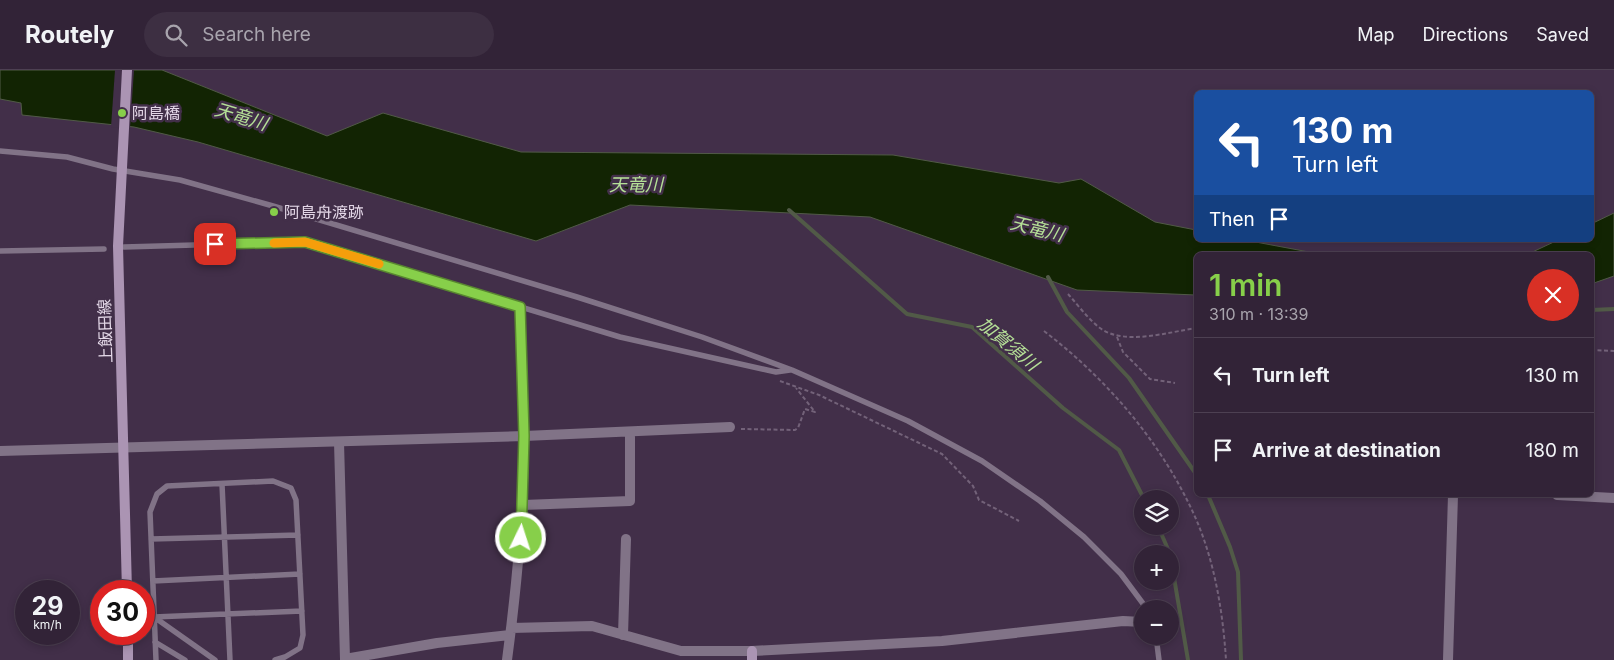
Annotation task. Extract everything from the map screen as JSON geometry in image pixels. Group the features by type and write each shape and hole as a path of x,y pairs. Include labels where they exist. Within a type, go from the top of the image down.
{"main road":[{"name":"上飯田線","path":"127,70 121,158 118,279 127,580"},
{"path":"128,645 128,660"}],"street":[{"path":"0,451 630,433 730,427"},
{"path":"523,505 630,501 630,433"},
{"path":"507,660 517,587 523,505 524,436"},
{"path":"339,442 343,660 511,632 592,626 682,652 752,655 942,642 1123,621 1134,622"},
{"path":"1448,660 1453,497"},
{"path":"1594,497 1614,498"},
{"path":"623,635 626,539"}],"lane":[{"path":"0,151 67,157 121,170 180,180 431,252 684,331 792,370 908,422 982,461 1040,501 1084,537 1121,574 1141,600"},
{"path":"124,247 305,242 620,337 776,372 792,370"},
{"path":"0,251 104,249"},
{"path":"520,307 524,436"},
{"path":"153,580 150,512 157,494 167,486 273,481 291,488 296,500 303,635 300,648 289,658 275,660"},
{"path":"222,484 230,660"},
{"path":"151,539 298,534"},
{"path":"155,581 300,574"},
{"path":"155,618 302,611"},
{"path":"155,619 215,660"},
{"path":"155,642 156,660"},
{"path":"155,642 186,660"},
{"path":"1157,645 1159,660"}],"path":[{"path":"1068,294 1100,328 1117,336 1170,334 1194,328"},
{"path":"1044,331 1098,377 1126,408 1170,470 1196,519 1207,551 1220,607 1226,660"},
{"path":"1117,336 1123,352 1150,379 1175,383"},
{"path":"1594,350 1614,351"},
{"path":"776,379 819,396 942,454 973,486 979,500 1019,521"},
{"path":"730,427 794,430 798,428 805,409 815,412 794,386"}],"water":[{"name":"天竜川","path":"0,70 162,70 327,136 383,113 521,152 893,155 1059,183 1081,179 1155,222 1194,230 1194,242 1256,242 1309,252 1194,252 1194,295 1077,290 870,217 630,205 536,241 198,142 134,127 22,115 21,103 0,99"},
{"path":"1614,213 1614,276 1594,283 1594,252 1532,252 1554,242 1594,242 1594,223"}],"pier":[{"name":"阿島橋","path":"115,70 134,70 130,129 111,127"}],"waterway":[{"name":"加賀須川","path":"789,210 907,314 972,327 1063,408 1119,450 1139,490"},
{"path":"1048,277 1067,312 1129,378 1194,471"},
{"path":"1594,310 1614,309"},
{"path":"1209,497 1230,547 1238,572 1241,660"},
{"name":"加賀須川","path":"1162,535 1166,545"},
{"name":"加賀須川","path":"1176,590 1188,660"}],"slow traffic":[{"path":"274,243 305,242 379,264"}],"place":[{"name":"阿島橋","path":"122,113"},
{"name":"阿島舟渡跡","path":"274,212"}],"route":[{"path":"215,244 305,242 520,307 524,436 524,494 521,538"}]}
